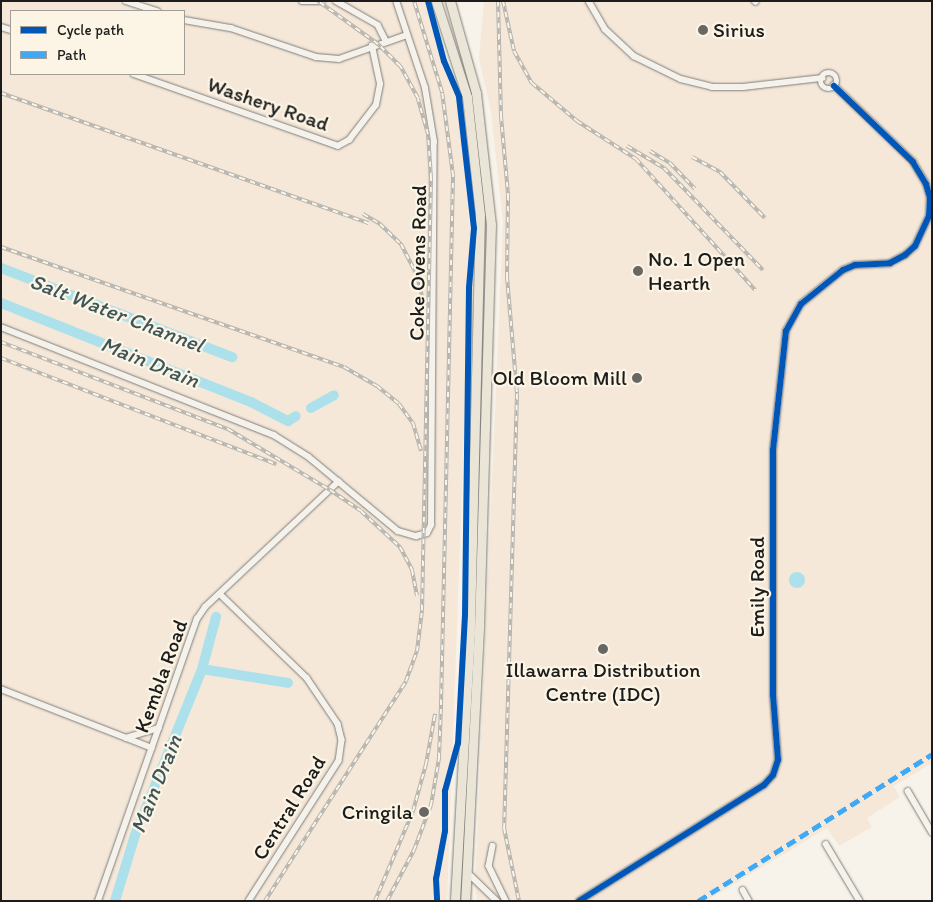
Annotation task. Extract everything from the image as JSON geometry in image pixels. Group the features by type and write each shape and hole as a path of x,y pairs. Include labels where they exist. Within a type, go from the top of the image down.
{"main road":[{"path":"436,1 467,97 480,215 470,624 455,901"},
{"path":"450,1 476,93 491,224 479,628 465,901"}],"street":[{"path":"126,1 154,10"},
{"path":"302,1 322,1"},
{"path":"336,1 378,24 386,41"},
{"name":"Coke Ovens Road","path":"338,482 398,531 416,536 429,531 436,170 425,88 396,1"},
{"path":"590,1 614,39 634,56 658,69 712,87 822,78 826,74 833,74 836,80 834,86 825,87 822,78"},
{"path":"185,20 231,28 316,57 339,59 407,34"},
{"name":"Washery Road","path":"137,75 338,146 349,140 368,118 376,104 380,84 372,46"},
{"name":"Emily Road","path":"579,901 764,785 773,775 778,760 773,695 773,450 786,331 801,304 843,270 855,265 890,263 916,246 929,216 930,198 926,184 913,162 834,86"},
{"path":"1,327 274,435 300,450 338,482"},
{"name":"Kembla Road","path":"98,901 197,618 338,482"},
{"name":"Central Road","path":"220,594 307,678 338,724 342,740 339,761 249,901"},
{"path":"1,689 152,748"},
{"path":"126,738 159,728"},
{"path":"908,791 932,832"},
{"path":"826,844 860,901"},
{"path":"493,846 488,864 505,901"},
{"path":"466,870 497,901"},
{"path":"743,890 749,901"}],"shaded area":[{"path":"1,1 426,1 457,93 471,241 447,901 1,901"},
{"path":"484,1 932,1 932,763 894,786 900,797 867,818 872,827 839,846 827,828 706,901 477,901 475,887 503,222 491,112 479,59"}],"water":[{"path":"797,572 803,574 805,580 803,586 797,588 791,586 789,580 791,574"}],"waterway":[{"name":"Salt Water Channel","path":"1,268 232,357"},
{"name":"Main Drain","path":"1,303 251,402 288,421 296,416"},
{"name":"Main Drain","path":"311,408 334,395"},
{"name":"Main Drain","path":"115,901 135,835 202,669 216,617"},
{"name":"Main Drain","path":"202,669 288,683"}],"railway":[{"path":"265,901 406,681 417,651 422,610 431,178 428,134 418,98 400,66 378,44 318,1"},
{"path":"387,901 414,850 431,805 439,758 441,705 453,175 442,92 414,1"},
{"path":"498,1 501,116 508,195 507,277 517,394 504,828 519,901"},
{"path":"503,1 514,51 532,83 577,121 636,159 755,290"},
{"path":"1,93 369,223"},
{"path":"627,146 664,168 763,270"},
{"path":"650,151 670,163 695,189"},
{"path":"692,157 720,172 765,218"},
{"path":"363,214 380,224 401,244 417,275 424,305"},
{"path":"1,247 344,367 377,386 399,404 413,423 421,451"},
{"path":"417,298 423,332"},
{"path":"1,342 228,429 330,490 361,511 400,547 412,570 417,596"},
{"path":"1,358 276,464"},
{"path":"375,901 413,811 426,764 435,714"}],"marked path":[{"path":"698,901 932,754"}],"cycle path":[{"path":"428,1 444,61 459,97 474,228 469,288 465,615 458,743 445,791 445,831 436,879 437,901"},
{"path":"579,901 764,785 773,775 778,760 773,695 773,450 786,331 801,304 843,270 855,265 890,263 905,255 915,246 929,216 930,198 926,184 913,162 834,86"}],"place":[{"name":"Sirius","path":"703,30"},
{"name":"No. 1 Open Hearth","path":"638,271"},
{"name":"Old Bloom Mill","path":"637,378"},
{"name":"Illawarra Distribution Centre (IDC)","path":"603,649"},
{"name":"Cringila","path":"424,812"}]}
